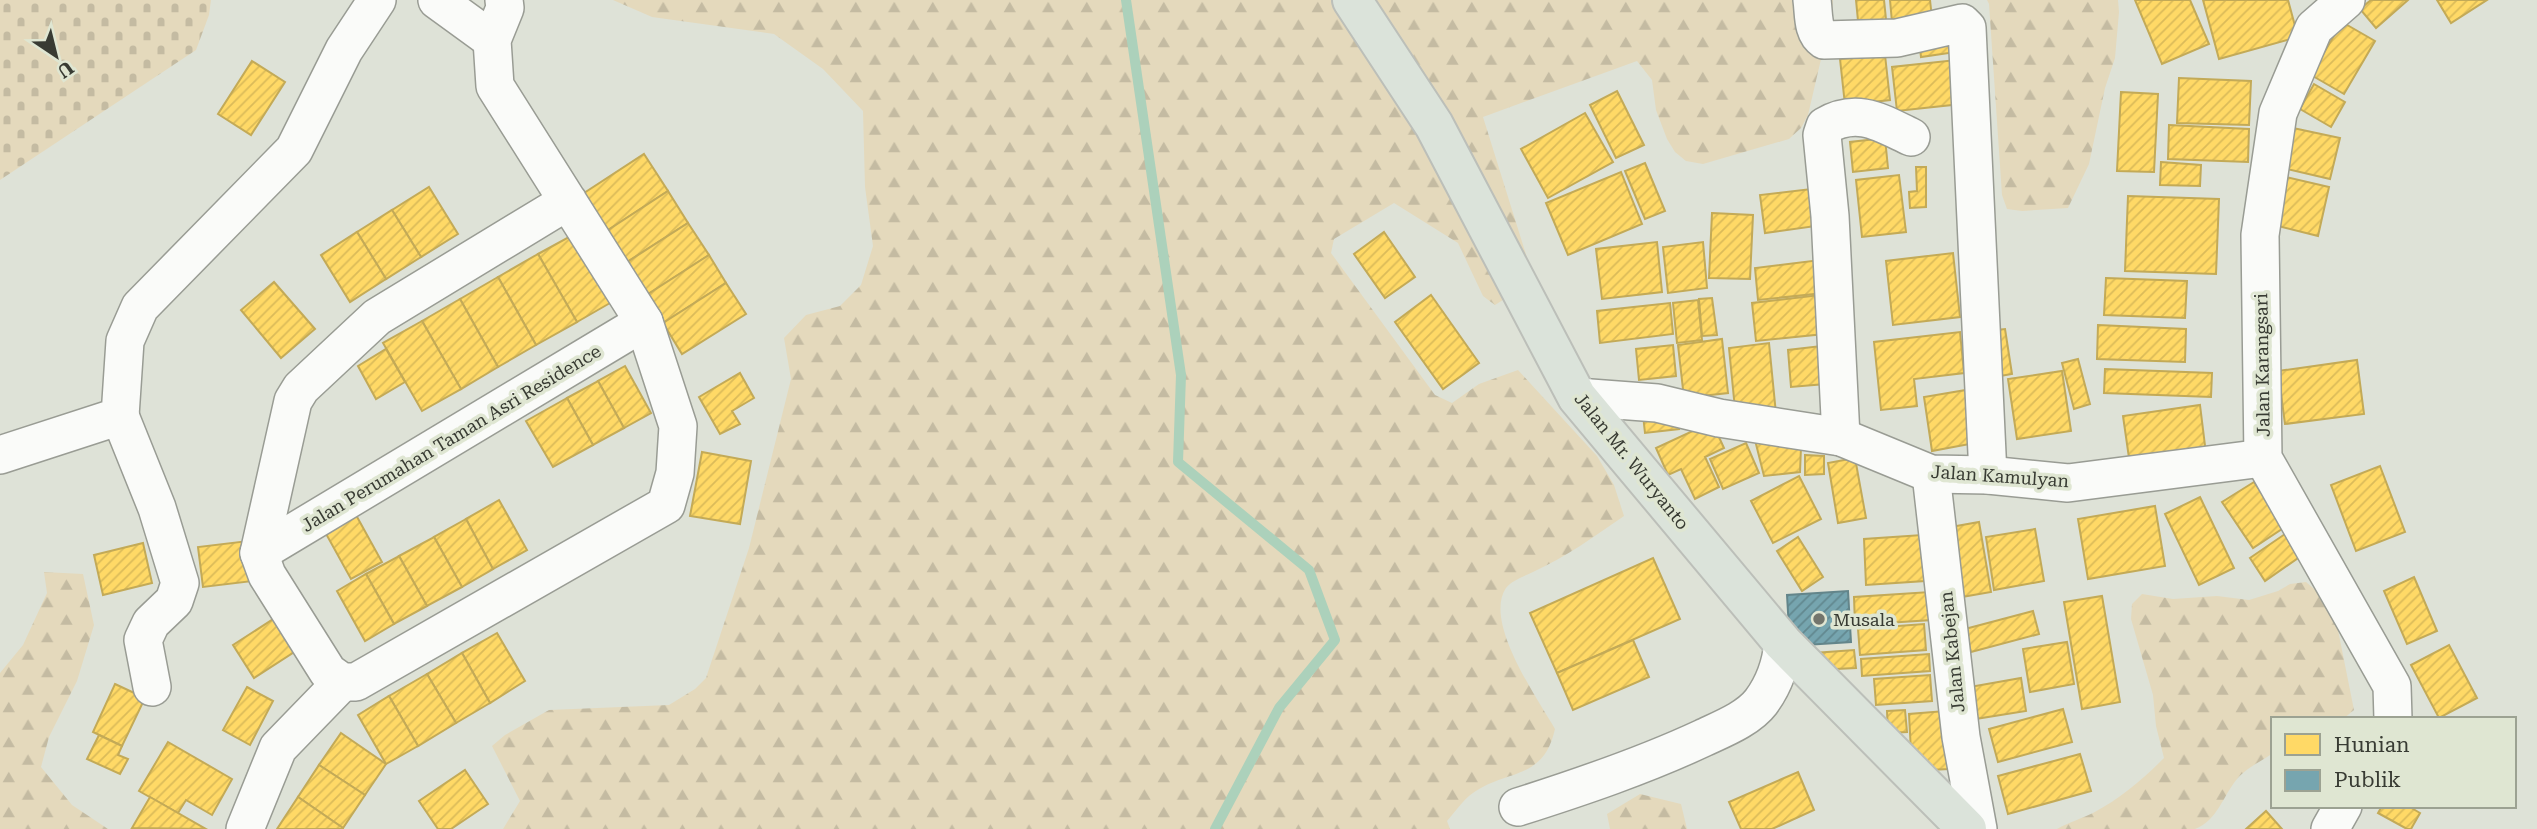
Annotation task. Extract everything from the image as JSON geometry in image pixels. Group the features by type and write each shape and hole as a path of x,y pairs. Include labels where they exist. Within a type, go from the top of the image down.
{"main road":[{"name":"Jalan Mr. Wuryanto","path":"1352,0 1434,125 1577,397 1783,643 1967,829"}],"street":[{"path":"152,687 143,640 151,623 174,601 180,583 157,508 120,416 125,341 140,307 294,150 344,50 377,0"},
{"path":"437,0 492,40"},
{"path":"504,0 505,8 492,40 495,86 568,201 644,322 678,426 675,473 666,505 356,682 342,682 328,672 267,575 259,553 293,401 301,388 377,317 568,201"},
{"path":"1812,0 1816,30 1824,40 1897,38 1962,23 1967,28 1988,475"},
{"name":"Jalan Karangsari","path":"2346,0 2307,14 2278,114 2260,234 2263,458 2392,686 2393,717"},
{"path":"1842,437 1830,216 1822,135 1825,126 1838,118 1868,117 1911,137"},
{"name":"Jalan Perumahan Taman Asri Residence","path":"259,553 644,322"},
{"name":"Jalan Kamulyan","path":"1577,397 1657,403 1719,418 1842,437 1931,474 1988,475 2068,483 2263,458"},
{"path":"0,455 120,416"},
{"name":"Jalan Kabejan","path":"1931,474 1961,737 1978,829"},
{"path":"1518,807 1577,789 1665,756 1731,725 1760,704 1776,678 1783,643"},
{"path":"245,829 278,748 342,682"},
{"path":"2330,829 2342,808"}],"green space":[{"path":"0,0 211,0 209,15 196,50 0,180"},
{"path":"613,0 1833,0 1808,115 1801,128 1789,139 1703,164 1686,161 1675,152 1667,139 1656,110 1652,80 1637,61 1483,117 1534,280 1495,305 1483,296 1458,243 1394,203 1334,239 1331,253 1435,395 1452,403 1479,384 1518,370 1597,456 1614,485 1624,516 1569,553 1515,580 1506,588 1501,603 1507,640 1515,660 1555,729 1549,746 1532,767 1482,787 1469,796 1447,821 1450,829 503,829 520,801 492,746 505,735 549,710 669,705 695,689 706,678 749,548 791,379 784,338 806,315 840,306 861,285 873,246 865,187 863,111 823,69 774,34 652,17"},
{"path":"1987,0 2118,0 2115,58 2105,88 2089,164 2068,208 2022,211 2007,209 2002,195"},
{"path":"44,572 83,574 94,625 77,681 49,737 41,767 72,805 108,829 0,829 0,673 23,645 47,593"},
{"path":"2306,582 2333,605 2354,710 2345,717 2271,717 2271,754 2241,775 2209,820 2195,829 2057,829 2113,801 2164,758 2156,726 2153,695 2131,619 2132,604 2142,594 2173,599 2217,596 2249,600 2278,591 2290,584"},
{"path":"1640,794 1681,804 1687,829 1610,829 1607,814"}],"building: Hunian":[{"path":"1856,0 1884,0 1887,29 1859,31"},
{"path":"1890,0 1930,0 1933,28 1893,33"},
{"path":"2135,0 2190,0 2209,44 2162,64"},
{"path":"2203,0 2288,0 2298,37 2219,59"},
{"path":"2371,0 2408,0 2376,28 2360,9"},
{"path":"2437,0 2487,0 2451,23"},
{"path":"2342,22 2375,41 2344,94 2311,75"},
{"path":"1955,35 1956,52 1921,57 1919,39"},
{"path":"1885,55 1890,100 1845,105 1840,59"},
{"path":"1956,60 1961,104 1897,111 1892,67"},
{"path":"252,61 285,82 251,135 218,114"},
{"path":"2179,78 2251,81 2249,125 2177,123"},
{"path":"2314,84 2345,102 2331,127 2300,109"},
{"path":"1617,91 1644,145 1616,158 1590,105"},
{"path":"2121,92 2158,94 2154,172 2117,171"},
{"path":"1585,113 1613,162 1548,198 1521,149"},
{"path":"2169,125 2249,129 2248,162 2168,159"},
{"path":"2293,128 2340,138 2330,179 2283,168"},
{"path":"1885,138 1888,168 1853,172 1850,142"},
{"path":"644,154 668,191 605,232 581,195"},
{"path":"2161,162 2201,165 2200,186 2160,185"},
{"path":"1645,163 1665,211 1645,219 1625,171"},
{"path":"1916,167 1926,167 1926,207 1910,208 1909,192 1917,191"},
{"path":"1621,172 1642,224 1568,255 1546,203"},
{"path":"1899,175 1906,232 1862,237 1856,180"},
{"path":"2282,176 2329,187 2318,236 2270,224"},
{"path":"429,187 458,234 421,257 392,210"},
{"path":"1811,189 1816,226 1765,233 1760,195"},
{"path":"668,191 688,223 624,264 605,232"},
{"path":"2128,196 2219,199 2216,274 2125,271"},
{"path":"392,210 421,257 386,279 357,232"},
{"path":"1712,213 1753,215 1750,279 1709,278"},
{"path":"688,223 709,255 645,296 624,264"},
{"path":"357,232 386,279 350,302 321,255"},
{"path":"578,232 617,299 577,322 538,254"},
{"path":"1384,232 1415,277 1385,298 1354,254"},
{"path":"1657,242 1662,292 1602,299 1596,249"},
{"path":"1703,242 1707,288 1668,293 1663,247"},
{"path":"1953,253 1960,317 1893,325 1886,261"},
{"path":"538,254 577,322 536,345 498,277"},
{"path":"709,255 726,283 663,323 645,296"},
{"path":"1820,260 1824,293 1758,300 1755,268"},
{"path":"498,277 536,345 498,367 460,299"},
{"path":"2106,278 2187,281 2185,318 2104,315"},
{"path":"274,282 315,329 281,358 241,310"},
{"path":"726,283 746,314 682,354 663,323"},
{"path":"1431,295 1479,363 1443,389 1395,322"},
{"path":"1820,295 1824,334 1756,341 1752,303"},
{"path":"1712,298 1717,335 1702,336 1699,299"},
{"path":"460,299 498,367 461,389 422,321"},
{"path":"1698,300 1702,340 1677,343 1673,303"},
{"path":"1670,303 1673,334 1600,343 1597,311"},
{"path":"422,321 461,389 422,411 383,343"},
{"path":"2098,325 2186,329 2185,362 2097,359"},
{"path":"2005,329 2012,374 1994,377 1987,331"},
{"path":"1960,332 1964,373 1914,379 1917,406 1881,410 1874,342"},
{"path":"1722,339 1728,393 1684,398 1678,345"},
{"path":"1769,343 1776,414 1736,419 1729,348"},
{"path":"1673,345 1676,376 1639,380 1636,349"},
{"path":"1821,346 1825,384 1791,387 1788,350"},
{"path":"386,349 405,382 376,399 358,366"},
{"path":"2078,359 2090,404 2074,409 2062,363"},
{"path":"2357,360 2364,414 2285,424 2278,371"},
{"path":"625,366 651,413 624,428 598,381"},
{"path":"2105,369 2212,373 2211,397 2104,393"},
{"path":"2062,371 2071,431 2017,439 2008,379"},
{"path":"740,373 754,398 732,411 740,424 720,434 699,397"},
{"path":"598,381 624,428 593,445 567,398"},
{"path":"1966,390 1975,443 1932,451 1924,397"},
{"path":"567,398 593,445 553,467 526,421"},
{"path":"2200,405 2207,462 2131,472 2123,416"},
{"path":"1677,411 1679,429 1645,433 1643,415"},
{"path":"1712,422 1724,448 1705,457 1719,487 1695,499 1681,469 1668,475 1656,448"},
{"path":"1754,436 1801,447 1800,472 1764,476"},
{"path":"1746,443 1759,473 1723,489 1710,459"},
{"path":"702,452 751,461 740,524 690,516"},
{"path":"1805,455 1824,456 1824,474 1805,475"},
{"path":"1855,458 1866,518 1838,523 1828,463"},
{"path":"2380,466 2405,532 2356,551 2331,485"},
{"path":"1799,476 1821,519 1773,543 1751,501"},
{"path":"2254,482 2285,527 2253,548 2222,502"},
{"path":"2200,497 2234,568 2199,585 2165,514"},
{"path":"499,500 527,550 493,569 466,519"},
{"path":"2155,506 2165,566 2088,579 2078,519"},
{"path":"356,515 382,562 351,579 325,532"},
{"path":"466,519 493,569 462,587 434,537"},
{"path":"1979,522 1991,592 1956,598 1945,528"},
{"path":"2035,529 2044,581 1994,590 1986,537"},
{"path":"2285,534 2301,556 2265,581 2250,558"},
{"path":"1922,535 1925,581 1866,585 1864,539"},
{"path":"434,537 462,587 427,606 399,556"},
{"path":"1798,537 1823,577 1802,591 1777,551"},
{"path":"248,541 253,581 203,587 198,547"},
{"path":"143,543 152,583 103,595 94,555"},
{"path":"399,556 427,606 394,624 366,574"},
{"path":"1653,558 1680,619 1557,673 1530,613"},
{"path":"366,574 394,624 365,641 337,591"},
{"path":"2414,577 2437,631 2407,644 2384,591"},
{"path":"1930,592 1932,620 1855,625 1854,597"},
{"path":"2102,596 2120,702 2082,709 2064,602"},
{"path":"2033,611 2039,634 1971,652 1965,629"},
{"path":"278,616 299,649 254,678 233,645"},
{"path":"1924,624 1926,650 1860,655 1858,629"},
{"path":"497,633 525,681 490,703 462,653"},
{"path":"1633,640 1649,677 1573,710 1557,673"},
{"path":"2067,642 2074,684 2030,692 2023,649"},
{"path":"2449,645 2477,698 2438,717 2411,665"},
{"path":"1854,650 1856,668 1815,670 1814,653"},
{"path":"462,653 490,703 456,723 427,674"},
{"path":"1929,654 1930,671 1862,676 1861,659"},
{"path":"427,674 456,723 418,746 389,696"},
{"path":"1930,675 1932,701 1876,705 1874,679"},
{"path":"2021,678 2026,711 1969,720 1964,688"},
{"path":"115,684 145,698 122,746 93,732"},
{"path":"247,687 273,701 250,745 223,730"},
{"path":"389,696 418,746 386,764 358,715"},
{"path":"2063,709 2072,742 1998,762 1989,729"},
{"path":"1905,710 1907,732 1888,733 1887,711"},
{"path":"1945,711 1948,769 1912,771 1909,714"},
{"path":"341,733 386,764 365,795 319,765"},
{"path":"99,735 122,746 118,755 128,759 120,774 87,759"},
{"path":"168,742 232,779 212,815 186,800 178,813 139,791"},
{"path":"2080,754 2091,791 2008,814 1998,776"},
{"path":"319,765 365,795 343,828 298,797"},
{"path":"465,770 488,804 451,829 438,829 419,801"},
{"path":"1798,772 1814,810 1772,829 1741,829 1729,802"},
{"path":"150,797 206,829 132,828"},
{"path":"298,797 343,828 343,829 277,829"},
{"path":"2381,808 2411,808 2420,813 2411,829 2407,829 2378,813"},
{"path":"2266,811 2282,829 2246,829"}],"building: Publik":[{"name":"Musala","path":"1848,591 1851,642 1790,646 1787,595"}],"waterway":[{"path":"1126,0 1181,375 1178,462 1309,570 1335,640 1279,708 1215,829"}],"place":[{"name":"Musala","path":"1819,619"}]}
